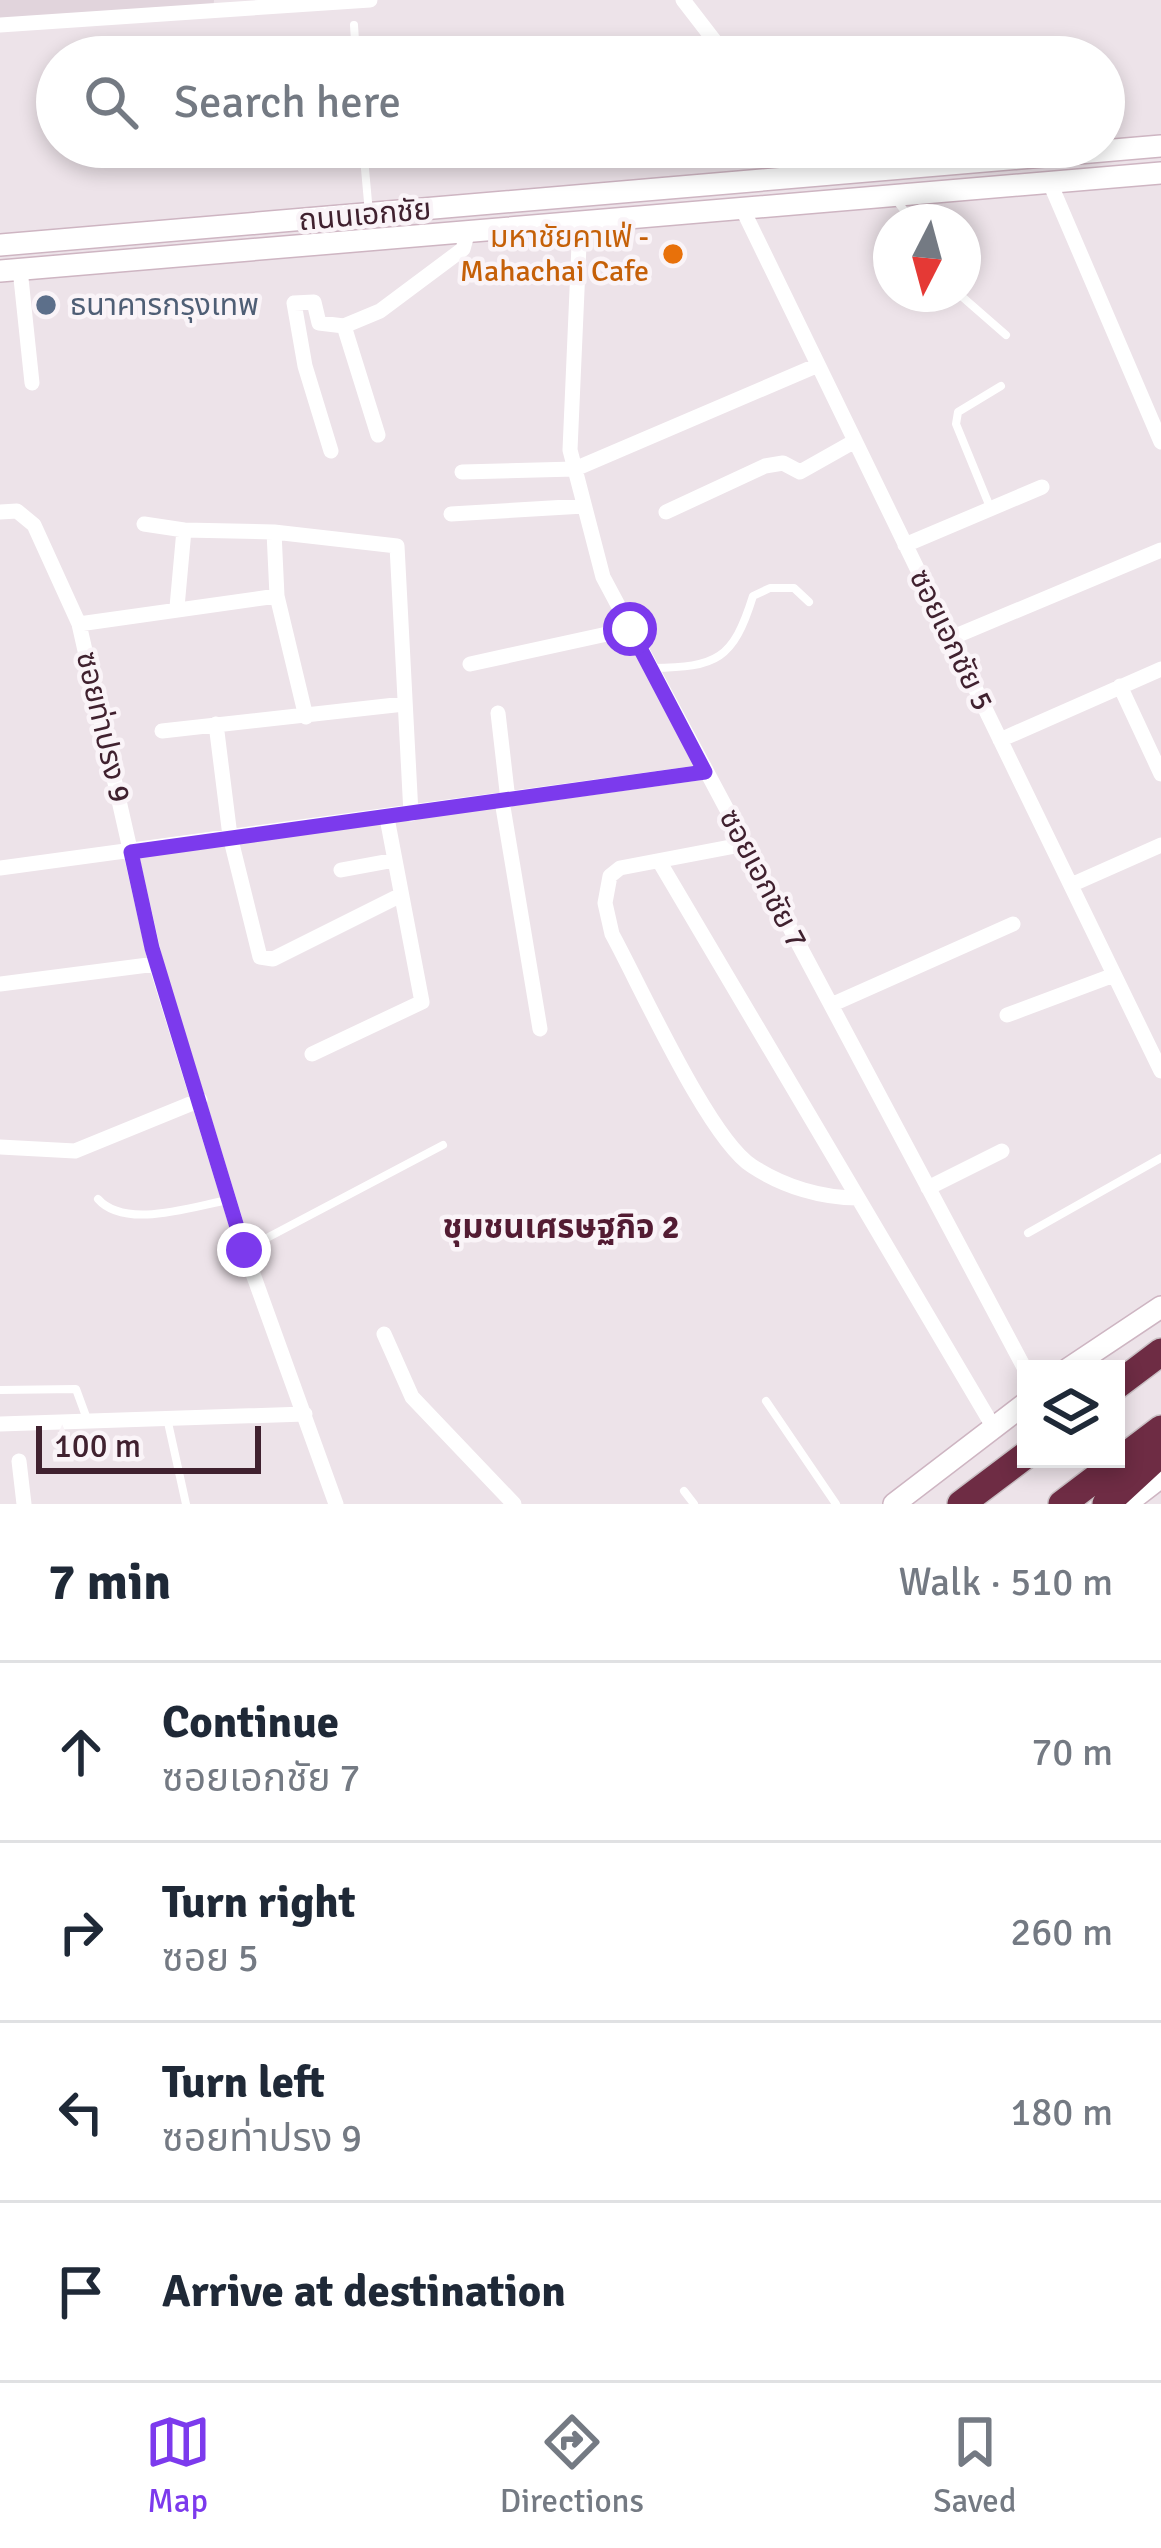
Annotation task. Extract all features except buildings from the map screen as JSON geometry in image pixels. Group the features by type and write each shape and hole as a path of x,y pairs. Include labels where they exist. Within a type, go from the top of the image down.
{"highway":[{"path":"1125,1379 1161,1352"},
{"path":"1061,1504 1161,1429"},
{"path":"1106,1504 1161,1454"},
{"path":"961,1504 1017,1462"}],"main road":[{"name":"ถนนเอกชัย","path":"1125,149 1161,146"},
{"name":"ถนนเอกชัย","path":"0,245 920,168"},
{"path":"1048,168 1050,182"},
{"name":"ถนนเอกชัย","path":"10,270 1161,173"},
{"path":"1082,1360 1161,1307"},
{"path":"894,1504 1017,1410"},
{"path":"1126,1504 1161,1477"}],"street":[{"path":"0,25 370,0"},
{"path":"683,0 711,36"},
{"path":"802,168 806,178"},
{"path":"1050,182 1161,442"},
{"name":"ซอยเอกชัย 5","path":"742,208 1161,1071"},
{"name":"ซอยเอกชัย 7","path":"580,222 570,450 603,578 1020,1360"},
{"path":"331,451 305,366 294,303 314,302 319,323 344,326 380,310 463,250 468,231"},
{"path":"10,270 32,383"},
{"path":"344,326 379,435"},
{"path":"462,472 575,469 743,402 818,365"},
{"path":"666,512 765,466 783,463 800,472 855,441"},
{"path":"905,545 1042,487"},
{"path":"451,514 584,506"},
{"name":"ซอยท่าปรง 9","path":"9,512 34,525 50,570 79,624 156,964 244,1250 336,1504"},
{"path":"144,524 397,546 411,814"},
{"path":"177,607 184,530"},
{"path":"274,532 277,596 306,717"},
{"path":"951,638 1161,550"},
{"path":"79,624 277,596"},
{"path":"470,664 630,629"},
{"path":"1000,740 1161,669"},
{"path":"1120,686 1161,773"},
{"path":"162,730 404,704"},
{"path":"498,713 505,801 540,1029"},
{"path":"216,724 230,836 265,961 401,895"},
{"path":"0,868 705,772"},
{"path":"312,1054 422,1002 387,818"},
{"path":"746,844 620,868 610,876 605,903 612,934 712,1116 749,1165 823,1198 858,1198"},
{"path":"1071,885 1161,845"},
{"path":"341,870 395,860"},
{"path":"659,861 994,1428"},
{"path":"831,1005 1012,924"},
{"path":"0,983 156,964"},
{"path":"1007,1015 1114,975"},
{"path":"0,1148 75,1150 200,1100"},
{"path":"928,1188 1002,1151"},
{"path":"383,1334 412,1396 514,1504"},
{"path":"0,1424 305,1414"},
{"path":"20,1461 24,1504"}],"lane":[{"path":"354,25 355,36"},
{"path":"365,168 369,215"},
{"path":"892,196 898,204"},
{"path":"980,312 1006,335"},
{"path":"991,509 956,424 958,412 1001,386"},
{"path":"650,668 713,663 731,649 753,596 770,588 794,588 809,602"},
{"path":"244,1250 442,1145"},
{"path":"1028,1233 1161,1158"},
{"path":"98,1199 105,1208 138,1213 230,1200"},
{"path":"0,1390 76,1389 87,1419"},
{"path":"766,1401 836,1504"},
{"path":"167,1417 186,1504"},
{"path":"684,1491 694,1504"}],"shaded area":[{"path":"0,0 214,0 213,11 0,25"}],"place":[{"name":"มหาชัยคาเฟ่ - Mahachai Cafe","path":"673,254"},
{"name":"ธนาคารกรุงเทพ","path":"46,305"}],"district":[{"name":"ชุมชนเศรษฐกิจ 2","path":"561,1227"}],"route":[{"path":"244,1250 152,948 131,852 705,772 630,629"}]}
